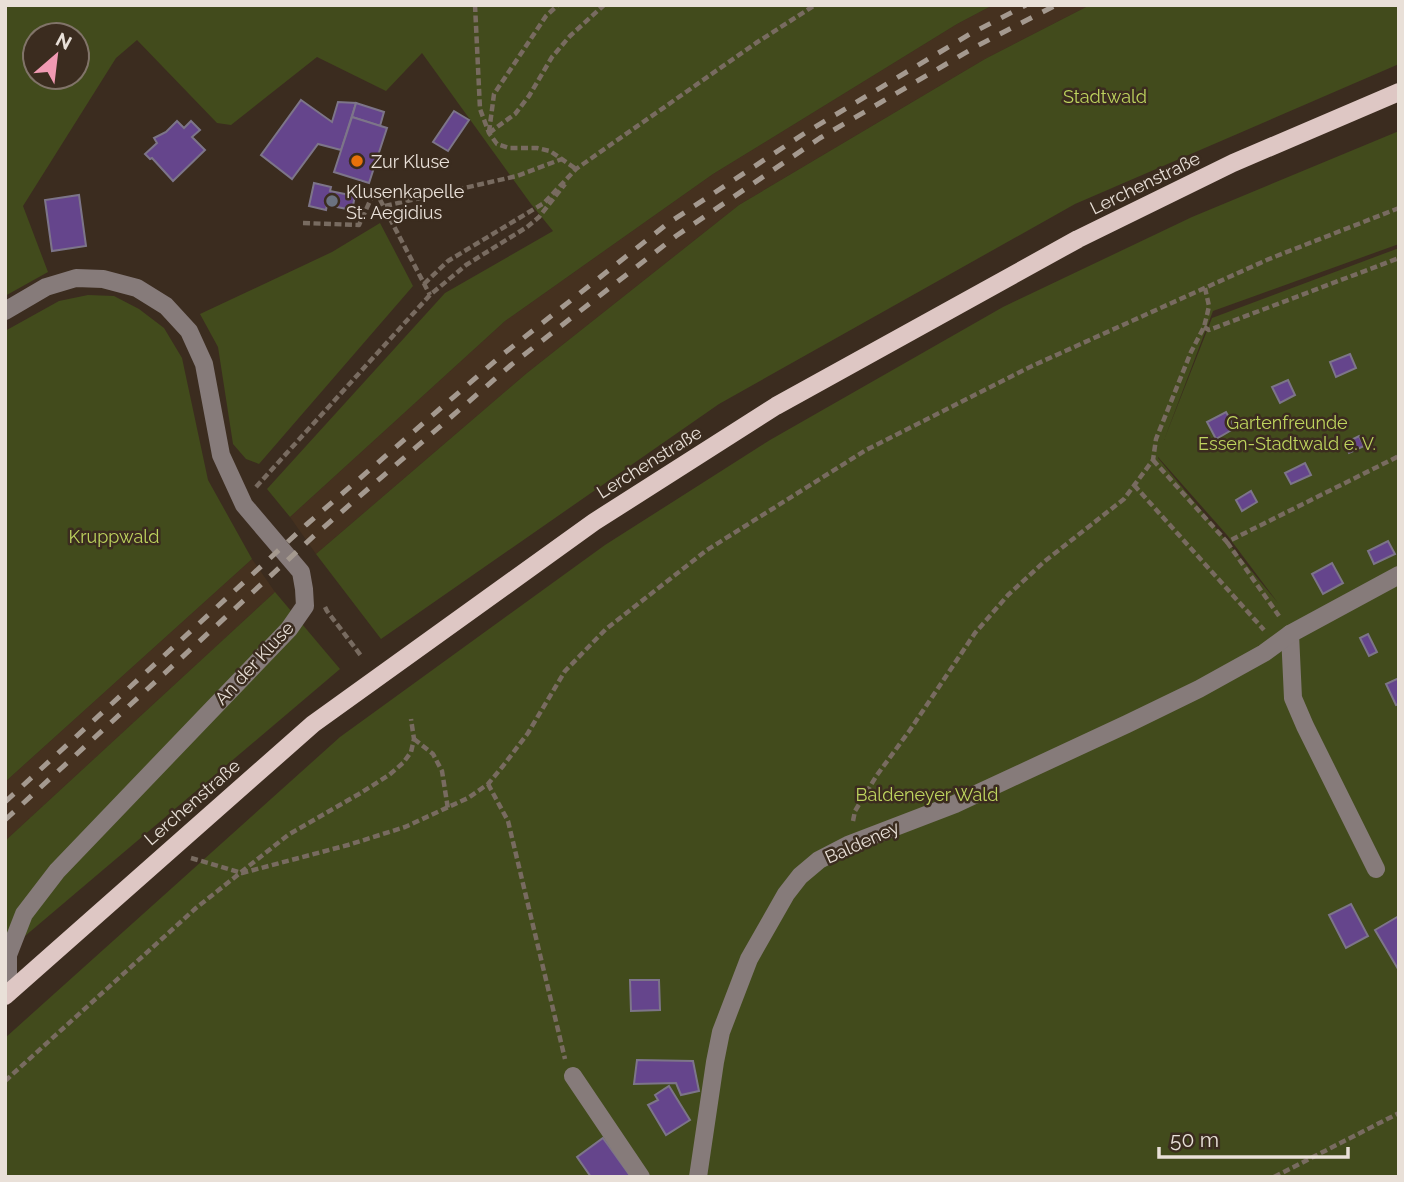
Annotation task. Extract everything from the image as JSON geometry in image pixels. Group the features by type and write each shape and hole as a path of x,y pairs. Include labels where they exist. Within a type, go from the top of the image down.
{"main road":[{"name":"Lerchenstraße","path":"6,994 313,724 594,522 776,406 1078,239 1233,163 1399,92"}],"street":[{"name":"An der Kluse","path":"5,311 46,286 76,278 103,279 137,288 166,306 189,331 204,364 222,455 244,505 300,572 305,606 289,629 57,872 24,914 8,954 6,994"},
{"name":"Baldeney","path":"698,1177 721,1032 749,959 786,894 800,876 820,860 848,845 955,804 1127,724 1240,667 1288,636 1399,575"},
{"path":"1288,636 1293,698 1376,869"},
{"path":"573,1076 641,1177"}],"path":[{"path":"475,5 481,109 489,133 497,144 509,148 550,151 576,169"},
{"path":"489,133 494,94 546,16 558,5"},
{"path":"489,133 515,114 552,57 570,36 604,5"},
{"path":"424,284 448,261 544,203 576,169 814,5"},
{"path":"385,206 517,176 563,159"},
{"path":"253,490 430,295 466,265 539,218 576,169"},
{"path":"303,223 359,225 376,190 430,295"},
{"path":"168,851 242,873 348,845 405,827 448,809 488,784 528,733 565,671 606,629 707,550 866,450 1032,366 1269,259 1399,208"},
{"path":"1203,327 1209,330 1399,258"},
{"path":"848,845 855,811 975,633 1008,595 1045,561 1124,499 1153,460 1156,439 1203,327 1209,306 1205,288"},
{"path":"1227,542 1399,456"},
{"path":"1153,460 1227,542 1288,636"},
{"path":"1134,485 1253,620 1265,631 1288,636"},
{"path":"327,611 362,657"},
{"path":"5,1081 196,908 288,835 403,764 411,752 414,739 411,719"},
{"path":"414,739 433,754 442,771 448,809"},
{"path":"488,784 508,821 565,1059 573,1076"},
{"path":"1274,1177 1399,1113"}],"shaded area":[{"path":"993,5 1090,5 985,59 739,205 527,373 316,554 290,517 505,321 713,174 957,24"},
{"path":"252,559 275,592 5,841 5,782"}],"green space":[{"path":"5,5 993,5 957,24 713,174 505,321 290,517 267,489 445,293 553,231 422,53 386,91 317,57 231,125 217,123 137,40 116,58 23,206 48,272 5,296"},
{"name":"Stadtwald","path":"1090,5 1399,5 1399,64 1075,204 719,404 381,639 316,554 527,373 739,205 985,59"},
{"name":"Baldeneyer Wald","path":"1399,131 1399,244 1213,311 1164,440 1212,318 1399,248 1399,1177 5,1177 5,1038 340,737 605,545 770,440 1003,307 1192,217","holes":["1158,457 1227,535 1278,603"]},
{"path":"380,223 413,286 259,464 246,459 233,444 218,347 200,314 332,252"},
{"name":"Kruppwald","path":"88,295 114,296 139,309 164,328 182,358 208,480 252,559 5,782 5,331 59,301"},
{"path":"275,592 340,669 5,953 5,841"}],"building":[{"path":"301,100 332,122 338,102 356,103 341,150 318,144 292,179 261,155"},
{"path":"356,103 384,112 380,126 352,117"},
{"path":"454,111 469,120 448,151 433,142"},
{"name":"Zur Kluse","path":"352,117 387,128 369,183 334,172"},
{"path":"177,121 184,128 191,121 200,130 192,137 205,150 173,181 145,154 157,143 154,138 166,132"},
{"name":"Klusenkapelle St. Aegidius","path":"314,183 331,187 330,191 355,196 352,210 327,205 326,210 309,206"},
{"path":"79,195 86,246 52,251 45,200"},
{"path":"1350,354 1356,368 1336,377 1330,362"},
{"path":"1288,380 1295,395 1280,403 1272,387"},
{"path":"1226,412 1235,428 1216,439 1207,422"},
{"path":"1359,436 1364,446 1349,453 1345,443"},
{"path":"1305,463 1311,475 1291,484 1285,473"},
{"path":"1251,491 1257,502 1242,511 1236,500"},
{"path":"1388,541 1395,554 1374,564 1368,551"},
{"path":"1332,563 1343,583 1323,594 1312,574"},
{"path":"1368,634 1377,652 1369,656 1360,638"},
{"path":"1399,678 1399,704 1396,705 1386,684"},
{"path":"1351,904 1368,936 1346,948 1329,915"},
{"path":"1399,916 1399,968 1398,969 1375,930"},
{"path":"630,980 659,980 660,1010 631,1011"},
{"path":"637,1060 693,1061 699,1091 681,1095 676,1083 634,1084"},
{"path":"669,1086 690,1120 666,1135 648,1105 658,1100 655,1095"},
{"path":"603,1138 631,1177 591,1177 577,1157"}],"railway":[{"path":"5,802 306,525 502,355 667,224 805,133 970,34 1026,5"},
{"path":"5,820 316,534 511,365 676,236 820,138 977,46 1056,5"}],"place":[{"name":"Zur Kluse","path":"357,161"},
{"name":"Klusenkapelle St. Aegidius","path":"332,201"}],"park label":[{"name":"Gartenfreunde Essen-Stadtwald e. V.","path":"1287,432"}]}
